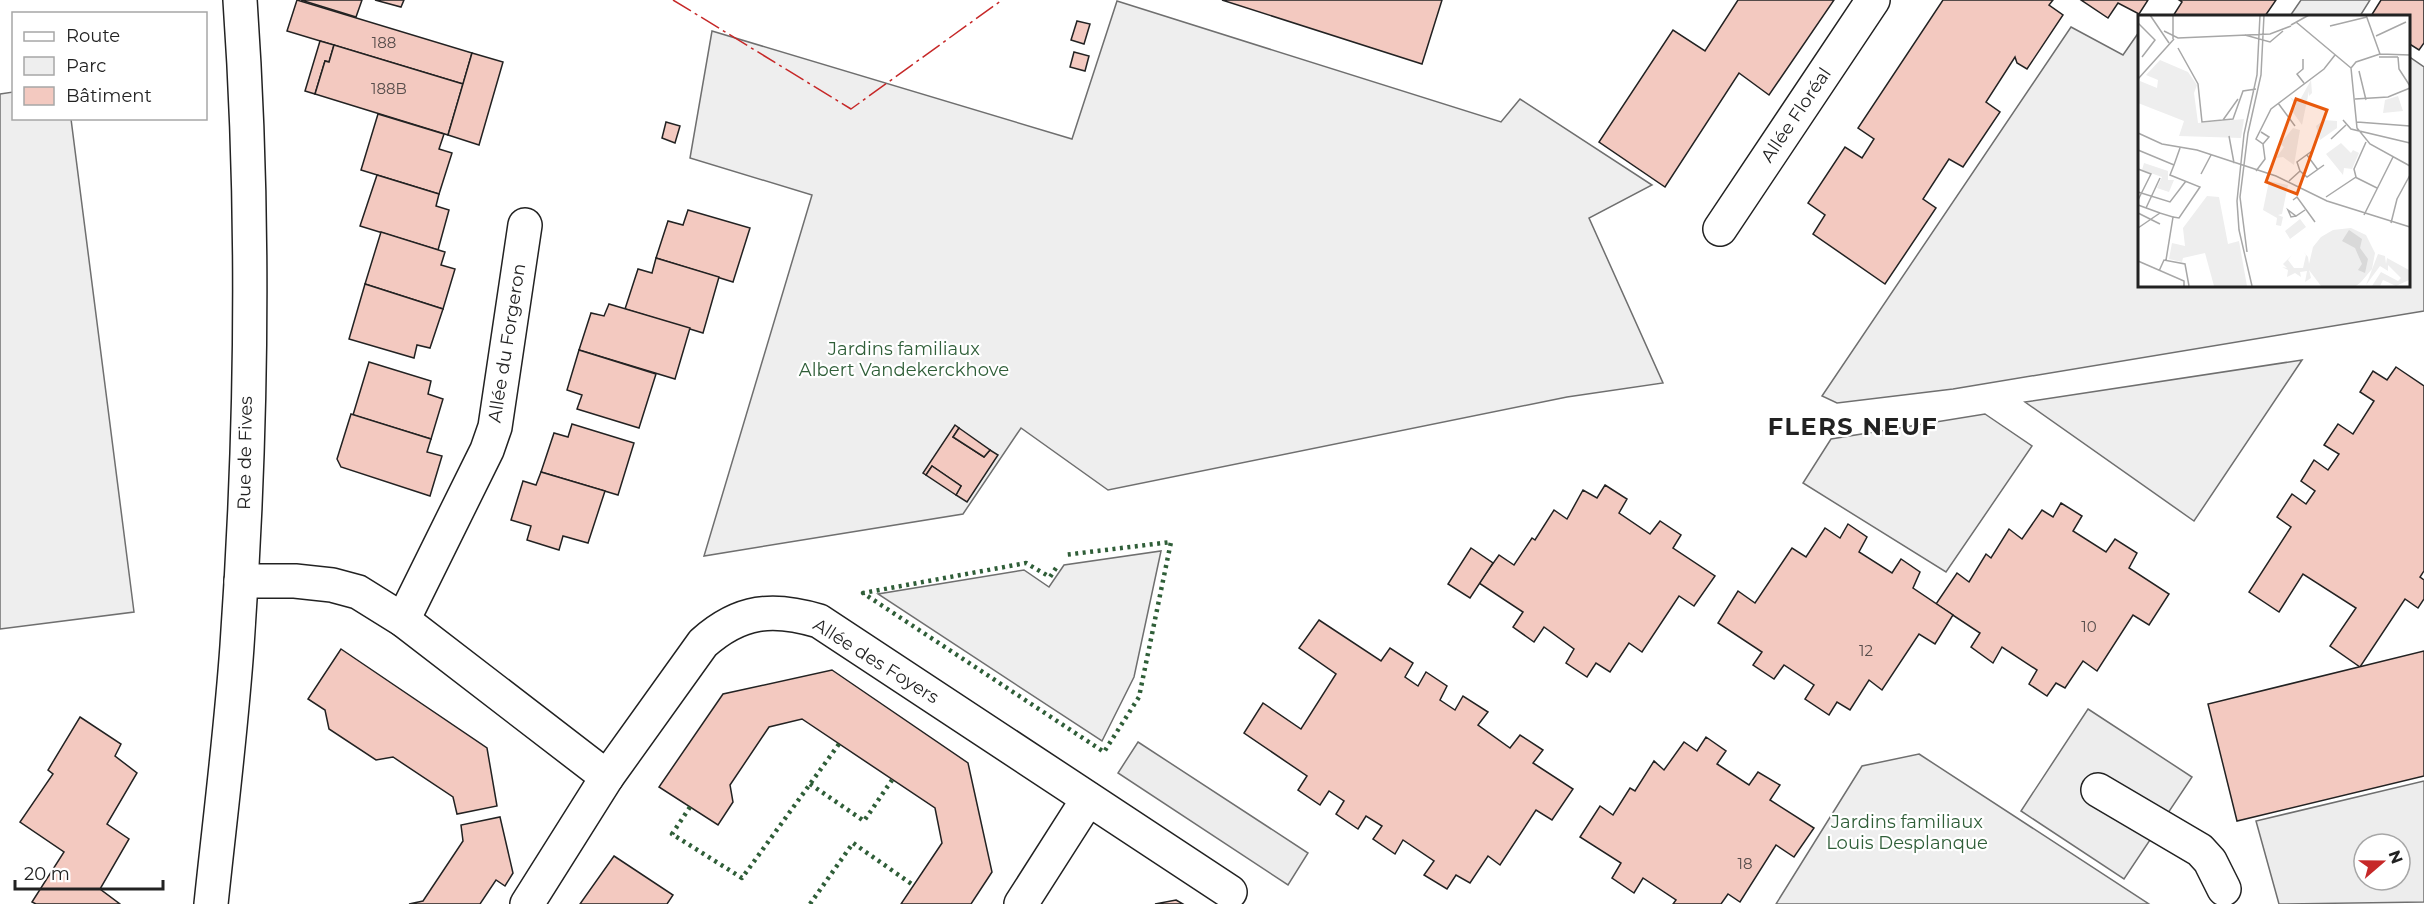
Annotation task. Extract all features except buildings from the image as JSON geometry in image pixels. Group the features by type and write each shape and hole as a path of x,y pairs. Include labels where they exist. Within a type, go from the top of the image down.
{"street":[{"name":"Rue de Fives","path":"211,904 237,648 241,581 250,249 248,139 240,0"},
{"name":"Allée Floréal","path":"1720,229 1873,0"},
{"name":"Allée du Forgeron","path":"403,620 487,450 495,427 525,225"},
{"path":"241,581 295,581 332,585 358,592 403,620 607,777"},
{"name":"Allée des Foyers","path":"527,904 607,777 703,643 719,629 748,616 770,611 794,614 819,621 1230,892"},
{"path":"2098,790 2200,850 2210,861 2224,889"},
{"path":"1020,904 1088,799"}],"green space":[{"path":"2301,0 2370,0 2361,15 2291,15"},
{"name":"Jardins familiaux Albert Vandekerckhove","path":"1117,1 1501,122 1520,99 1652,185 1589,218 1663,383 1567,397 1108,490 1021,428 963,514 704,556 812,195 690,158 712,31 1072,139"},
{"path":"2071,27 2123,55 2138,33 2138,286 2409,286 2409,57 2424,67 2424,311 1953,389 1837,403 1822,396"},
{"path":"12,92 12,120 71,120 134,612 0,629 0,94"},
{"path":"2302,360 2194,521 2025,402"},
{"path":"1985,414 2032,446 1946,572 1803,483 1831,439"},
{"path":"1161,551 1134,677 1102,741 878,594 1024,570 1049,587 1064,565"},
{"name":"Jardins familiaux Louis Desplanque","path":"1919,754 2149,904 1776,904 1862,766"}],"shaded area":[{"path":"2088,709 2192,777 2124,879 2021,811"},
{"path":"1138,742 1308,853 1288,885 1118,773"},
{"path":"2424,781 2424,902 2279,904 2256,821"}],"hedge":[{"path":"1056,568 1050,577 1026,563 863,593 1104,752 1139,697 1171,542 1064,555"},
{"path":"690,807 672,834 742,878 839,744"},
{"path":"810,784 864,821 892,780"},
{"path":"810,904 853,843 913,885"}],"power":[{"path":"673,0 851,109 1002,0"}],"district":[{"name":"FLERS NEUF","path":"1853,427"}]}
